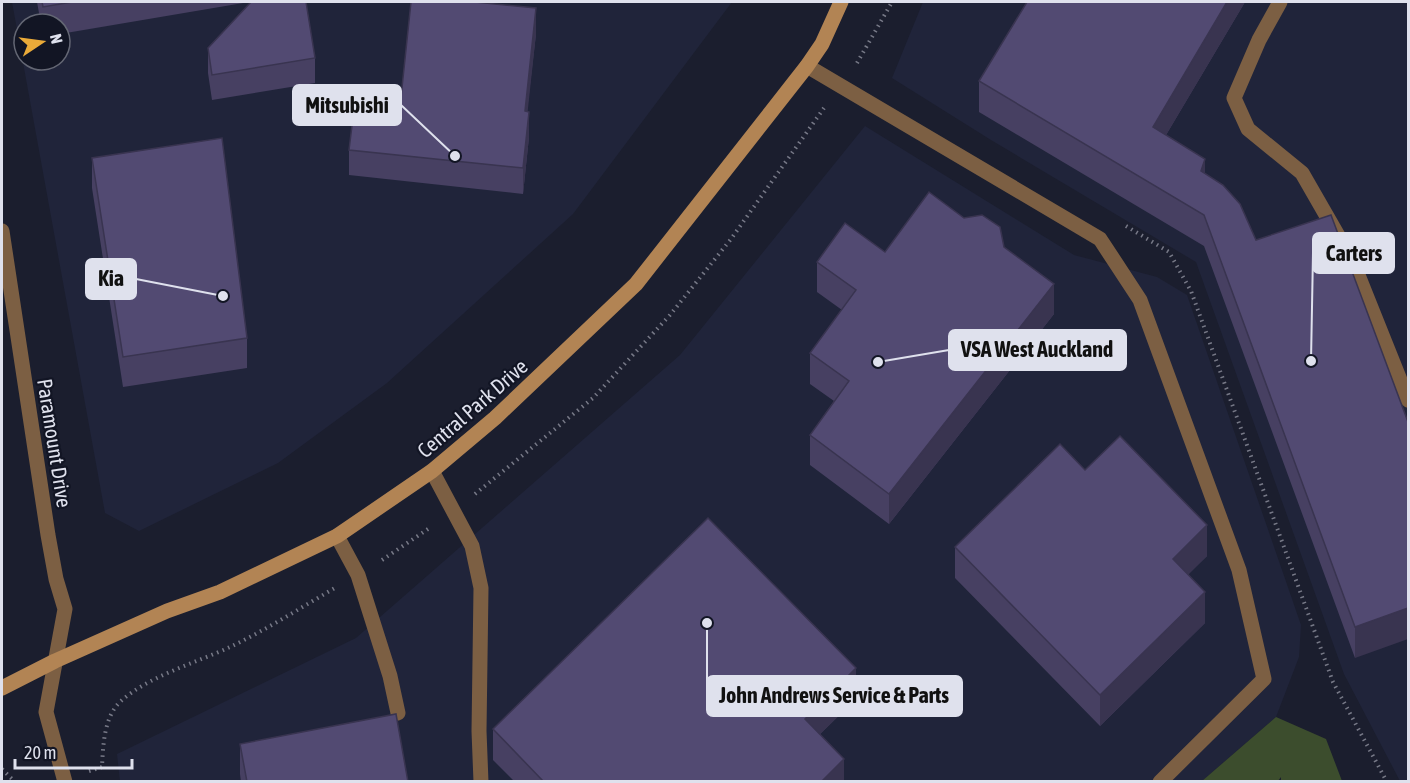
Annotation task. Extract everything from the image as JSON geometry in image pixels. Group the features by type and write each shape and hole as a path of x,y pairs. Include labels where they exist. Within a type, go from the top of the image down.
{"main road":[{"name":"Central Park Drive","path":"2,688 55,661 166,611 220,592 337,536 432,471 495,418 636,285 807,66 822,44 839,2"}],"street":[{"path":"1280,2 1258,40 1234,98 1248,129 1302,173 1352,260 1408,400"},
{"path":"807,66 1100,239 1140,300 1239,570 1264,679 1160,782"},
{"name":"Paramount Drive","path":"2,231 48,535 56,579 65,609 46,712 65,782"},
{"path":"432,471 472,546 481,588 479,731 481,782"},
{"path":"337,536 358,575 390,676 398,713"}],"path":[{"path":"857,64 892,2"},
{"path":"92,770 102,767"},
{"path":"2,769 15,782"}],"shaded area":[{"path":"12,2 732,2 573,214 387,383 278,463 139,531 105,513 25,72 72,72 72,12 14,12"},
{"path":"923,2 1408,2 1408,781 1400,781 1344,674 1196,262 892,78"},
{"path":"865,126 1074,255 1157,277 1187,295 1301,625 1299,657 1276,717 1202,781 120,782 117,754 356,638 680,355"}],"green space":[{"path":"1276,717 1326,739 1342,781 1281,781 1281,777 1278,781 1202,781"}],"building":[{"path":"42,2 72,2 43,7"},
{"path":"251,2 306,2 315,58 212,75 208,48"},
{"path":"411,2 475,2 536,8 525,111 529,112 523,168 349,150 356,93 401,97"},
{"path":"1027,2 1227,2 1153,127 1205,159 1201,171 1223,185 1240,204 1256,240 1331,215 1408,422 1408,608 1355,627 1204,215 979,81"},
{"path":"222,138 247,338 123,357 92,158"},
{"path":"929,192 964,218 982,215 1000,227 1004,247 1054,284 889,494 810,435 849,381 810,353 856,290 817,262 845,223 885,252"},
{"path":"1120,436 1207,525 1173,559 1205,592 1100,695 955,547 1060,444 1085,470"},
{"path":"708,518 856,668 805,719 844,759 821,782 544,782 493,729"},
{"path":"396,714 408,782 247,782 240,744"}],"place":[{"name":"Mitsubishi","path":"455,156"},
{"name":"Kia","path":"223,296"},
{"name":"Carters","path":"1311,361"},
{"name":"VSA West Auckland","path":"878,362"},
{"name":"John Andrews Service & Parts","path":"707,623"}]}
